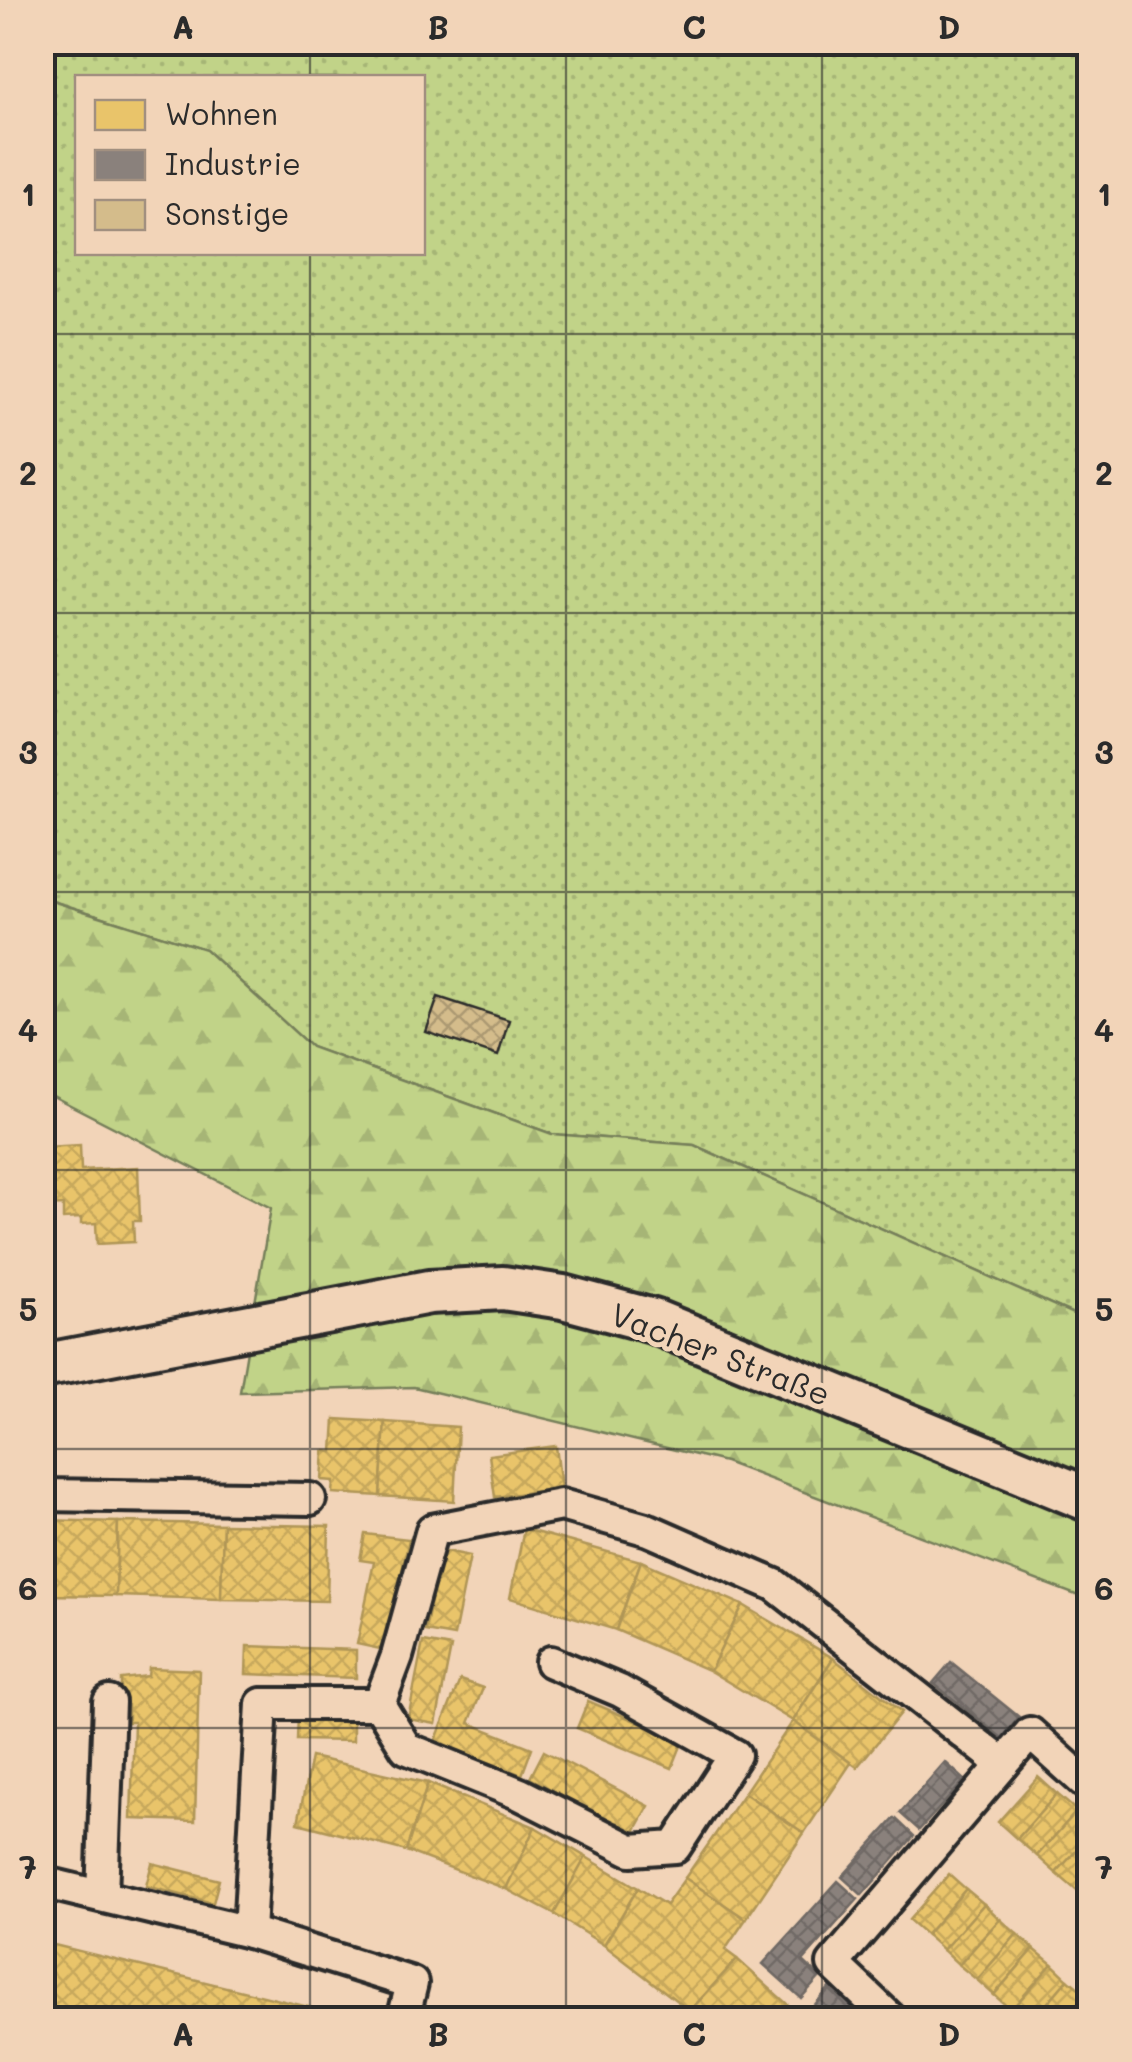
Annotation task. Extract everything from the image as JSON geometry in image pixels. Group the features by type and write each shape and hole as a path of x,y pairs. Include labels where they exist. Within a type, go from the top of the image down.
{"street":[{"name":"Vacher Straße","path":"42,1366 429,1292 503,1288 563,1297 653,1321 1090,1500"},
{"path":"42,1495 310,1499"},
{"path":"379,1704 397,1656 432,1530 561,1505 648,1530 774,1585 1003,1764"},
{"path":"379,1704 406,1748 520,1794 631,1850 675,1847 735,1755 620,1692 551,1662"},
{"path":"102,1896 109,1702"},
{"path":"248,1932 262,1704 379,1704"},
{"path":"892,2020 833,1964 1030,1733 1090,1787"},
{"path":"42,1882 248,1932 412,1983 403,2020"}],"green space":[{"path":"43,43 1089,43 1089,1321 694,1145 552,1134 311,1047 205,949 43,898"},
{"path":"42,898 205,949 311,1047 552,1134 694,1145 1089,1321 1089,1600 725,1462 414,1387 240,1392 271,1208 43,1091"}],"building: Wohnen":[{"path":"42,1121 47,1196 42,1197"},
{"path":"80,1145 81,1170 138,1167 140,1221 133,1221 134,1242 97,1244 96,1223 81,1224 81,1218 63,1219 63,1205 48,1206 45,1147"},
{"path":"335,1419 385,1422 380,1496 333,1493 334,1481 322,1480 324,1451 333,1452"},
{"path":"385,1422 458,1427 454,1501 380,1496"},
{"path":"556,1446 561,1488 495,1497 489,1455"},
{"path":"42,1520 118,1522 116,1596 42,1595"},
{"path":"118,1522 223,1524 221,1599 116,1596"},
{"path":"223,1524 329,1526 327,1601 221,1599"},
{"path":"524,1529 641,1561 616,1630 510,1598"},
{"path":"365,1534 409,1539 385,1650 357,1644 374,1562 360,1560"},
{"path":"441,1550 470,1556 454,1636 425,1631"},
{"path":"641,1561 743,1605 710,1671 616,1630"},
{"path":"743,1605 833,1658 793,1721 710,1671"},
{"path":"423,1642 451,1647 436,1724 408,1719"},
{"path":"247,1646 356,1650 356,1678 246,1674"},
{"path":"833,1658 902,1712 857,1767 793,1721"},
{"path":"149,1668 199,1670 195,1821 131,1819 134,1722 128,1722 128,1705 121,1704 121,1679 148,1676"},
{"path":"460,1680 483,1688 469,1723 532,1748 522,1775 435,1742"},
{"path":"588,1701 683,1741 672,1768 577,1728"},
{"path":"298,1714 353,1715 353,1741 297,1740"},
{"path":"793,1721 851,1763 804,1833 744,1793"},
{"path":"544,1751 649,1806 634,1833 530,1778"},
{"path":"311,1757 428,1783 406,1851 298,1823"},
{"path":"1038,1777 1057,1794 1017,1839 998,1822"},
{"path":"428,1783 535,1827 506,1889 406,1851"},
{"path":"744,1793 804,1833 746,1919 685,1878"},
{"path":"1057,1794 1077,1811 1037,1856 1017,1839"},
{"path":"1077,1811 1090,1823 1090,1836 1056,1873 1037,1856"},
{"path":"535,1827 586,1857 554,1914 506,1889"},
{"path":"1090,1836 1090,1875 1076,1890 1056,1873"},
{"path":"586,1857 638,1888 604,1945 554,1914"},
{"path":"152,1863 219,1880 213,1903 146,1886"},
{"path":"949,1874 966,1889 926,1935 909,1920"},
{"path":"1090,1875 1090,1903 1076,1890"},
{"path":"685,1878 746,1919 725,1950 737,1959 690,2011 604,1945 638,1888 666,1905"},
{"path":"966,1889 984,1904 943,1950 926,1935"},
{"path":"984,1904 1000,1919 959,1965 943,1950"},
{"path":"1000,1919 1017,1934 977,1980 959,1965"},
{"path":"1017,1934 1034,1949 994,1995 977,1980"},
{"path":"42,1942 341,2015 340,2020 42,2020"},
{"path":"1034,1949 1052,1964 1011,2010 994,1995"},
{"path":"737,1959 805,2020 700,2020 690,2011"},
{"path":"1052,1964 1068,1979 1033,2020 1021,2020 1011,2010"},
{"path":"1068,1979 1086,1994 1063,2020 1033,2020"},
{"path":"1086,1994 1090,1997 1090,2020 1063,2020"}],"building: Industrie":[{"path":"951,1662 1019,1717 1002,1738 933,1683"},
{"path":"945,1762 965,1780 919,1830 900,1813"},
{"path":"895,1818 914,1836 862,1895 842,1877"},
{"path":"838,1881 858,1899 803,1961 820,1977 801,1998 763,1964"},
{"path":"830,1987 866,2020 824,2020 812,2008"}],"building: Sonstige":[{"path":"438,997 509,1020 498,1056 426,1032"}]}
